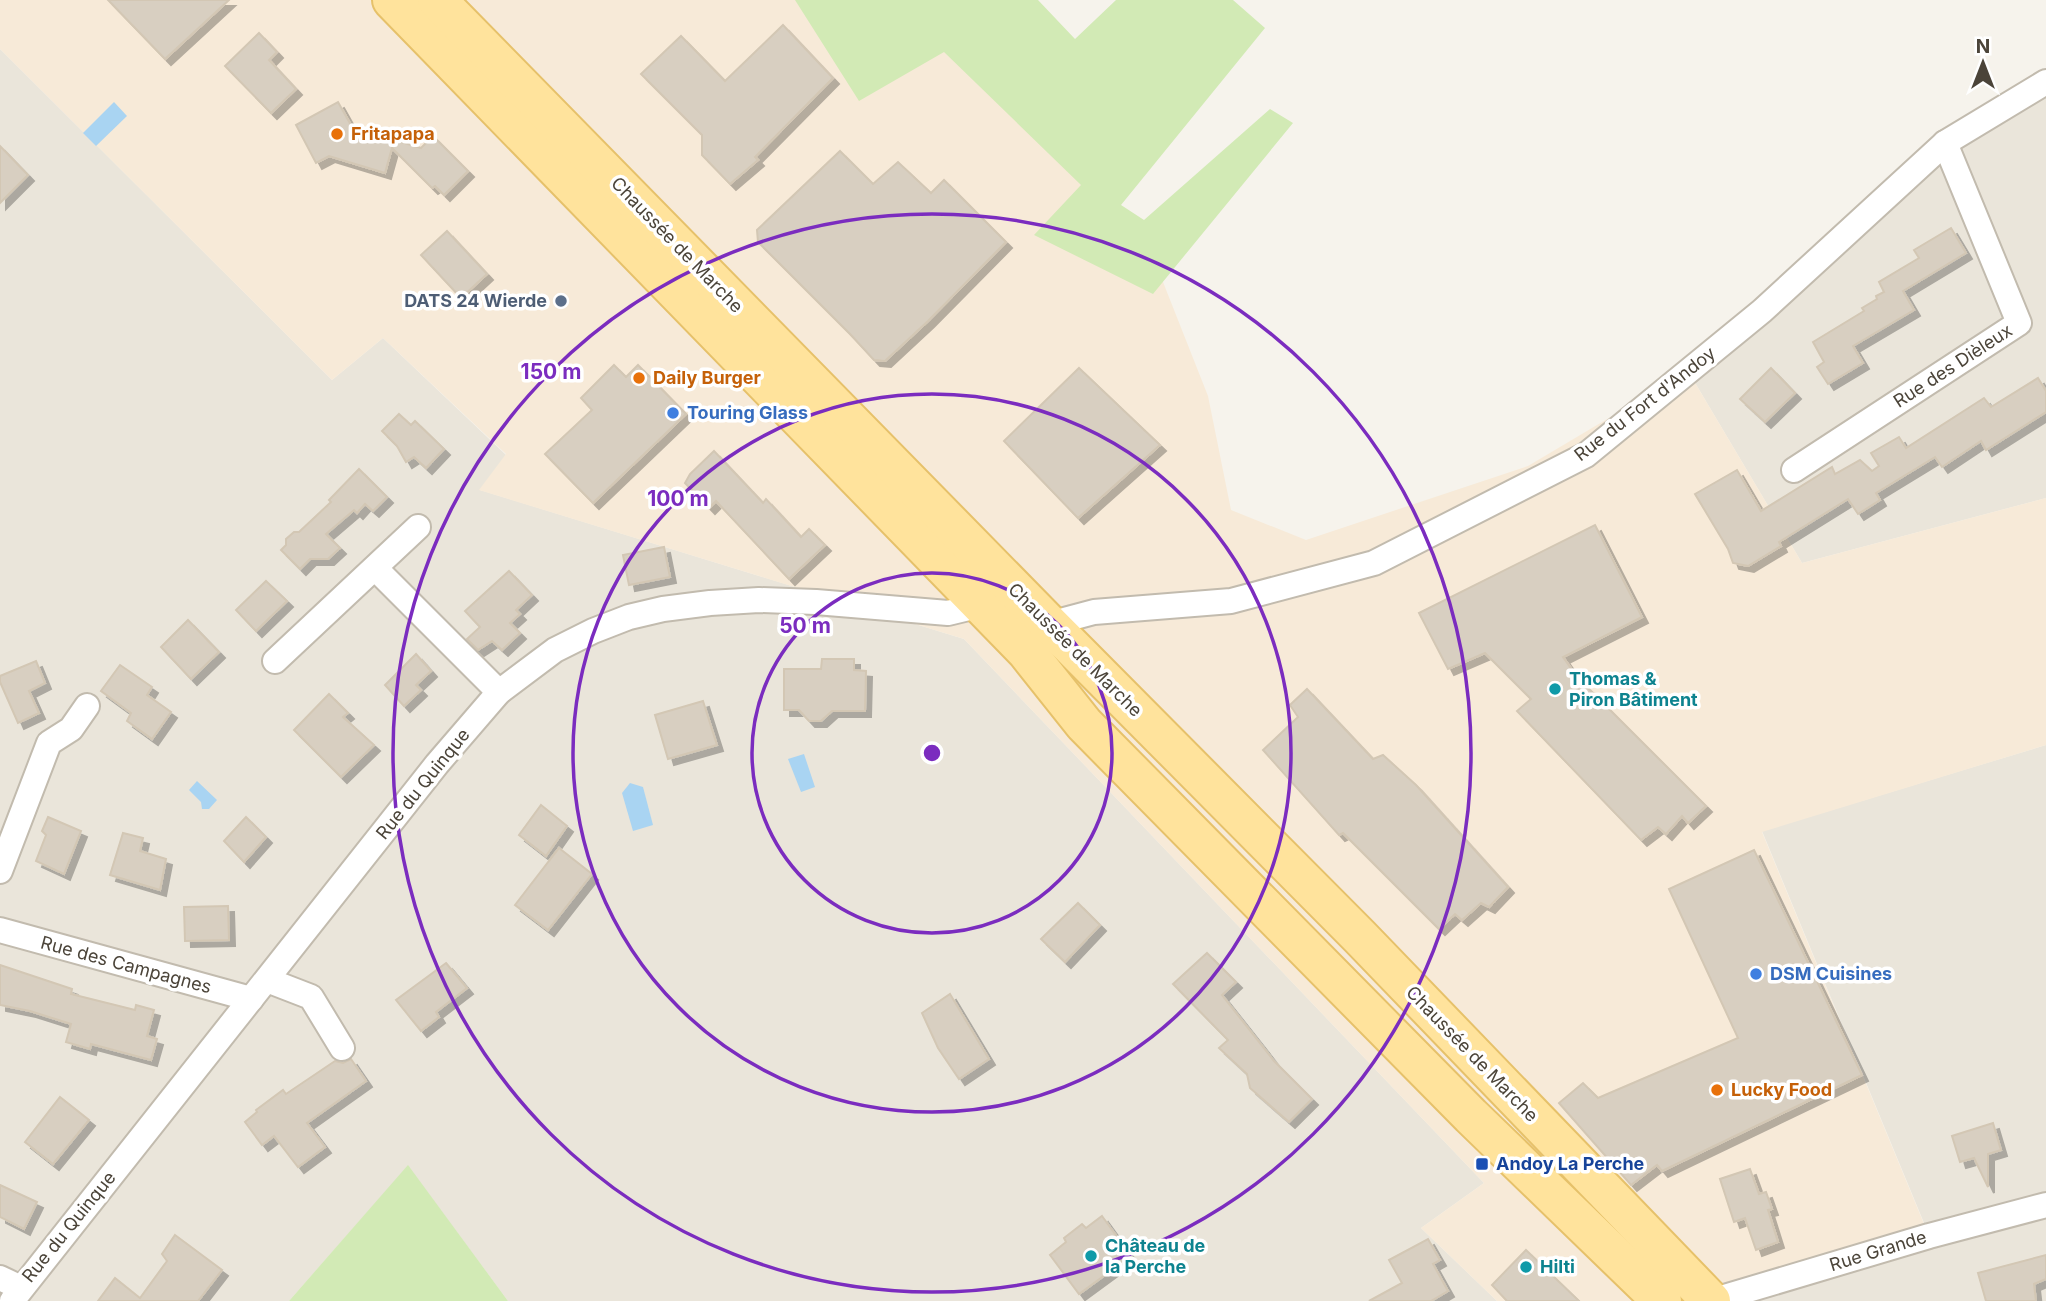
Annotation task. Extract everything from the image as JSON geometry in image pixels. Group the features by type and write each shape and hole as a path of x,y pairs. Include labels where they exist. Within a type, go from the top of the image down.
{"main road":[{"name":"Chaussée de Marche","path":"392,0 1037,637 1345,922 1711,1301"},
{"name":"Chaussée de Marche","path":"437,0 994,593"},
{"name":"Chaussée de Marche","path":"1037,637 1084,724 1471,1116 1662,1301"}],"street":[{"name":"Rue du Fort d'Andoy","path":"1037,637 1094,612 1231,601 1374,563 1586,455 1762,311 1945,143 2046,82"},
{"name":"Rue des Dièleux","path":"1794,470 2019,323 1945,143"},
{"path":"275,661 418,527"},
{"path":"376,569 499,692"},
{"name":"Rue du Quinque","path":"11,1289 267,980 437,764 499,692 555,650 629,617 663,609 759,600 948,613 994,593"},
{"path":"0,871 49,743 71,729 86,706"},
{"name":"Rue des Campagnes","path":"0,930 251,999"},
{"path":"267,980 311,997 342,1048"},
{"name":"Rue Grande","path":"1711,1301 1929,1236 2046,1206"}],"shaded area":[{"path":"0,0 937,0 1081,185 1163,282 1208,396 1231,510 1306,540 1528,466 1688,371 1802,563 2046,498 2046,745 1762,832 1929,1236 1711,1301 1497,1301 1421,1228 1484,1183 964,639 479,490 506,454 383,338 332,380 0,49"},
{"path":"0,49 332,380 383,338 506,455 480,490 964,639 1484,1183 1421,1228 1497,1301 508,1301 408,1166 289,1301 0,1301"},
{"path":"2046,82 2046,498 1802,563 1688,371 1945,143"},
{"path":"2046,745 2046,1301 1711,1301 1929,1235 1762,831"}],"green space":[{"path":"795,0 1038,0 1075,39 1116,0 1233,0 1265,28 1121,205 1144,220 1270,109 1293,123 1153,294 1034,235 1081,185 944,52 859,101"},
{"path":"408,1165 508,1301 289,1301"}],"water":[{"path":"114,102 127,116 96,146 83,133"},
{"path":"804,754 815,787 801,792 788,759"},
{"path":"197,781 217,800 209,809 202,809 201,802 189,790"},
{"path":"630,783 643,787 653,825 633,831 622,793"}],"building":[{"path":"108,0 229,0 165,59"},
{"path":"783,25 833,78 755,157 758,160 730,184 702,155 702,135 641,74 681,36 725,81"},
{"path":"259,33 277,52 269,60 296,89 271,113 225,66"},
{"name":"Fritapapa","path":"338,102 352,127 421,148 433,136 468,171 444,195 435,186 432,188 392,148 385,173 329,156 316,163 296,125"},
{"path":"0,146 28,175 0,203"},
{"path":"840,151 873,184 898,162 931,193 944,180 1006,242 885,361 874,360 758,242 757,230"},
{"path":"1951,228 1966,253 1903,291 1914,310 1853,346 1863,363 1828,384 1817,367 1824,362 1813,342 1864,311 1862,308 1884,292 1879,282 1919,258 1914,250"},
{"path":"447,231 487,274 461,298 421,255"},
{"path":"614,365 626,377 638,365 686,414 593,503 545,454 592,410 581,398"},
{"path":"1079,368 1160,445 1078,518 1004,441"},
{"path":"1771,368 1795,393 1765,422 1740,399"},
{"path":"2038,378 2046,391 2046,412 1986,450 1981,441 1942,467 1935,457 1876,493 1880,500 1858,514 1848,499 1779,542 1781,546 1748,566 1733,563 1728,549 1695,494 1737,470 1761,511 1832,467 1835,474 1860,460 1872,471 1879,466 1871,453 1899,437 1906,448 1984,398 1991,407"},
{"path":"399,414 411,425 415,421 444,449 426,468 414,457 406,462 397,446 382,431"},
{"path":"714,451 763,503 766,499 801,537 809,529 825,545 789,579 716,501 709,508 685,483 690,474"},
{"path":"359,469 387,497 373,511 365,504 357,513 354,510 326,534 340,548 328,559 310,559 300,569 281,550 286,545 286,539 294,532 299,532 331,502 329,500"},
{"name":"Thomas & Piron Bâtiment","path":"1595,525 1642,617 1563,657 1578,678 1706,806 1688,823 1682,816 1666,834 1658,827 1641,840 1517,711 1531,699 1485,653 1448,669 1419,613"},
{"path":"664,547 670,577 629,585 623,555"},
{"path":"509,571 532,595 516,610 520,614 510,623 520,633 502,650 492,641 478,650 467,639 480,627 465,611"},
{"path":"266,581 287,601 256,631 236,610"},
{"path":"188,620 219,652 191,679 161,647"},
{"path":"416,654 431,671 416,685 421,690 404,706 385,685"},
{"path":"822,659 854,659 854,670 866,671 865,711 832,711 821,721 809,721 799,710 784,710 784,669 821,669"},
{"path":"36,661 45,683 29,691 39,713 18,723 0,682 0,676"},
{"path":"120,665 152,687 147,695 171,712 152,739 127,721 131,713 101,691"},
{"path":"1307,689 1373,759 1383,755 1416,785 1508,887 1489,907 1481,903 1462,920 1455,914 1439,929 1343,833 1339,835 1263,750 1298,717 1290,705"},
{"path":"329,694 348,713 343,717 374,745 341,777 294,730"},
{"path":"703,701 717,745 668,759 655,715"},
{"path":"541,805 567,826 546,856 519,835"},
{"path":"48,817 81,831 64,874 36,861 46,835 42,831"},
{"path":"246,817 266,837 244,862 224,841"},
{"path":"123,833 143,838 140,851 166,859 160,890 110,875"},
{"path":"559,848 592,874 548,930 515,905"},
{"path":"1754,850 1862,1075 1662,1171 1657,1165 1631,1185 1559,1103 1583,1083 1598,1098 1738,1038 1669,889"},
{"path":"1078,903 1100,925 1065,962 1041,939"},
{"path":"228,906 229,940 185,941 184,907"},
{"path":"1207,953 1236,982 1222,995 1274,1061 1312,1099 1289,1122 1250,1088 1247,1074 1219,1048 1228,1040 1173,984"},
{"path":"446,963 467,988 436,1012 439,1017 421,1031 396,1000"},
{"path":"0,965 72,989 71,994 135,1010 136,1005 154,1010 147,1036 157,1039 151,1060 91,1044 90,1049 66,1042 71,1024 0,1005"},
{"path":"950,994 989,1059 959,1079 938,1048 922,1013"},
{"path":"351,1059 366,1081 307,1123 325,1147 298,1167 274,1136 262,1145 245,1122 256,1110 283,1090 286,1094 335,1061 343,1063"},
{"path":"60,1097 89,1120 53,1164 25,1142"},
{"path":"1993,1123 2001,1150 1988,1154 1988,1187 1974,1158 1960,1162 1952,1136"},
{"path":"1750,1169 1759,1194 1766,1192 1772,1209 1768,1210 1778,1242 1756,1250 1745,1218 1734,1222 1720,1179"},
{"path":"0,1185 37,1202 24,1229 0,1217"},
{"name":"Château de la Perche","path":"1102,1216 1131,1256 1079,1294 1050,1255 1066,1242 1064,1238 1082,1224 1086,1228"},
{"path":"175,1235 222,1270 198,1301 98,1301 115,1278 140,1298 167,1261 162,1254"},
{"path":"1428,1239 1440,1260 1433,1264 1448,1291 1431,1301 1369,1301 1402,1283 1389,1260"},
{"name":"Hilti","path":"1526,1250 1579,1301 1507,1301 1492,1285"},
{"path":"2046,1255 2046,1279 2034,1284 2036,1301 1986,1301 1978,1273"}],"place":[{"name":"Fritapapa","path":"337,134"},
{"name":"DATS 24 Wierde","path":"561,301"},
{"name":"Daily Burger","path":"639,378"},
{"name":"Touring Glass","path":"673,413"},
{"name":"Thomas & Piron Bâtiment","path":"1555,689"},
{"name":"DSM Cuisines","path":"1756,974"},
{"name":"Lucky Food","path":"1717,1090"},
{"name":"Andoy La Perche","path":"1482,1164"},
{"name":"Château de la Perche","path":"1091,1256"},
{"name":"Hilti","path":"1526,1267"}]}
